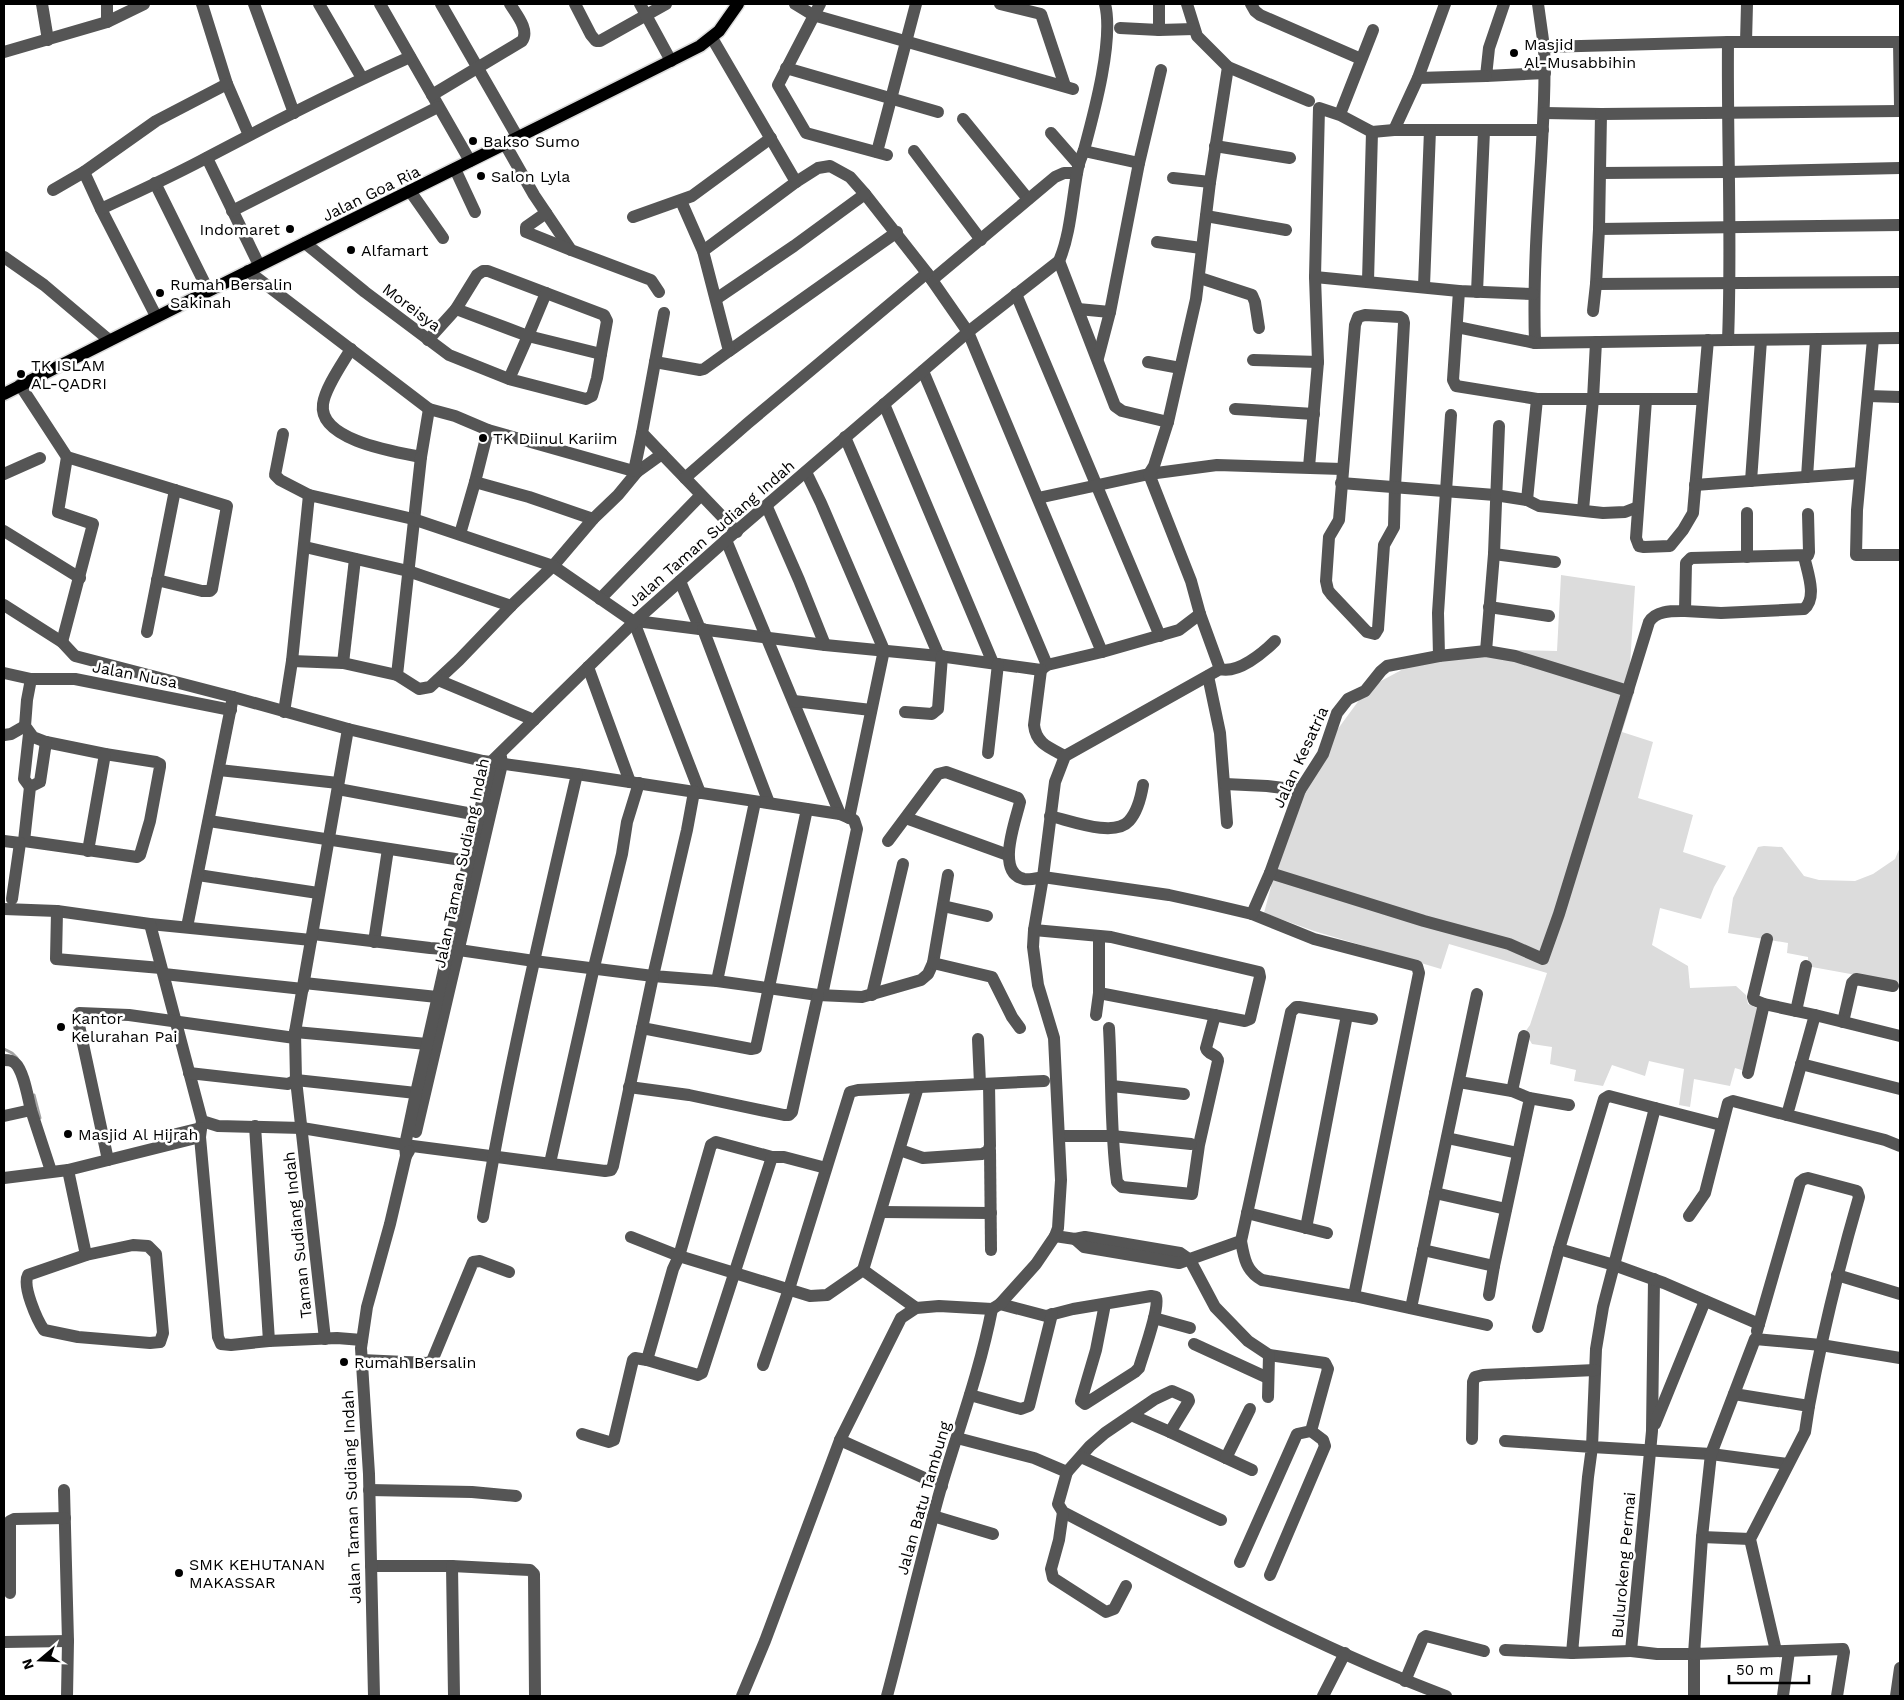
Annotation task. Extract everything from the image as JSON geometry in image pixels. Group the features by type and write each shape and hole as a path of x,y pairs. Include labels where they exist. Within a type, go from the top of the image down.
{"main road":[{"name":"Jalan Goa Ria","path":"4,394 208,290 470,162 700,46 712,38 725,24 738,4"}],"street":[{"path":"42,4 48,40"},
{"path":"106,4 107,22"},
{"path":"4,52 107,22 144,4"},
{"path":"202,4 226,84 249,135"},
{"path":"254,4 294,113"},
{"path":"318,4 362,78"},
{"path":"380,4 470,162"},
{"path":"442,4 518,138"},
{"path":"432,95 522,41 525,36 525,30 510,4"},
{"path":"575,4 591,36 596,41 600,41 643,9 666,4"},
{"path":"795,4 813,15 1069,88 1041,14 1000,4"},
{"path":"820,4 778,84 806,133 882,153 891,97 916,4"},
{"path":"1105,4 1107,27 1102,72 1084,151 1078,169 1064,247 1059,261 1117,408 1168,422"},
{"path":"1159,4 1159,30"},
{"path":"1187,4 1194,29 1201,41 1228,67 1309,101"},
{"path":"1251,4 1260,15 1361,58"},
{"path":"1394,130 1418,78 1445,4"},
{"path":"1486,76 1489,48 1504,4"},
{"path":"1534,343 1533,294 1545,73 1544,46 1538,4"},
{"path":"1746,42 1747,4"},
{"path":"643,9 671,61"},
{"path":"1120,28 1194,29"},
{"path":"1342,109 1373,30"},
{"path":"712,38 796,182"},
{"path":"1544,46 1728,42 1900,42 1900,106"},
{"path":"1728,42 1730,228 1728,340"},
{"path":"101,209 207,158 362,78 410,57"},
{"path":"1149,474 1154,466 1168,422 1200,278 1201,248 1228,67"},
{"path":"786,68 938,112"},
{"path":"1098,358 1110,312 1139,163 1160,70"},
{"path":"1418,78 1545,73"},
{"path":"53,190 84,172 156,121 226,84"},
{"path":"232,210 438,107"},
{"path":"1309,467 1318,362 1315,277 1319,108 1340,115 1372,132 1394,130 1543,130"},
{"path":"1544,113 1728,114 1900,111"},
{"path":"1593,310 1599,229 1601,114"},
{"path":"964,119 1028,199"},
{"path":"1424,286 1430,130"},
{"path":"1477,292 1484,130"},
{"path":"1368,281 1372,132"},
{"path":"1051,133 1078,169"},
{"path":"633,217 692,196 771,138"},
{"path":"505,144 546,213 571,250"},
{"path":"1215,146 1290,158"},
{"path":"914,151 981,240"},
{"path":"1084,151 1139,163"},
{"path":"207,158 232,210 254,268 351,349 429,409 455,416 488,430 636,472"},
{"path":"703,251 796,182 818,168 830,166 850,177 930,276 968,332 1102,652"},
{"path":"1601,173 1900,168"},
{"path":"455,169 475,212"},
{"path":"685,478 930,276 981,240 1028,199 1060,175 1078,169"},
{"path":"84,172 156,316"},
{"path":"1173,178 1210,182"},
{"path":"155,183 208,290"},
{"path":"410,191 443,238"},
{"path":"716,298 794,246 865,194"},
{"path":"681,201 703,251 729,351"},
{"path":"546,213 526,226 526,232 650,280 659,292"},
{"path":"1206,216 1286,230"},
{"path":"1599,229 1900,225"},
{"path":"655,362 704,370 896,232"},
{"path":"1157,242 1201,248"},
{"name":"Moreisya","path":"305,243 428,340 455,358 509,379 584,399 589,398 592,396 597,378 601,354"},
{"path":"4,257 44,284 109,340"},
{"name":"Jalan Taman Sudiang Indah","path":"374,1696 369,1490 361,1360 362,1340 367,1307 408,1149 498,760 534,720 588,667 726,540 767,507 845,437 968,332 1059,261"},
{"path":"428,340 456,309 477,275 483,271 488,271 606,318 601,354 528,336 456,309"},
{"path":"1315,277 1424,286 1459,291 1533,294"},
{"path":"1200,278 1252,295 1259,328"},
{"path":"1596,284 1900,282"},
{"path":"1459,291 1454,384 1458,387 1537,399 1702,399"},
{"path":"509,379 546,293"},
{"path":"1016,294 1160,636"},
{"path":"1078,309 1110,312"},
{"path":"636,472 664,313"},
{"path":"1365,315 1403,318 1394,527 1384,545 1378,629 1376,634 1367,632 1331,594 1326,585 1329,537 1339,520 1342,469 1356,321 1365,315"},
{"path":"1457,327 1534,343 1900,338"},
{"path":"1873,339 1860,473 1856,555 1900,555"},
{"path":"1646,400 1636,538 1640,546 1644,547 1670,546 1693,513 1708,340"},
{"path":"1751,481 1761,340"},
{"path":"1807,477 1816,340"},
{"path":"1583,510 1596,342"},
{"path":"351,349 324,399 322,412 325,419 330,426 360,441 421,457"},
{"path":"1253,360 1318,362"},
{"path":"1148,362 1180,368"},
{"path":"923,371 1044,667 1034,725 1035,733 1044,746 1065,756"},
{"path":"20,385 67,457 227,506 212,589 210,591 202,591 157,580"},
{"path":"1868,396 1900,397"},
{"path":"1527,500 1537,399"},
{"path":"884,404 995,664 988,753"},
{"path":"397,675 413,519 429,409"},
{"path":"1235,409 1314,414"},
{"path":"1439,656 1438,613 1451,415"},
{"path":"1486,651 1494,554 1499,426"},
{"path":"460,534 488,430"},
{"path":"642,433 737,532"},
{"path":"283,434 275,475 280,480 309,495 413,519 553,566 635,622 767,636 825,645 940,656 995,664 1044,667 1179,630 1200,614"},
{"path":"845,437 940,656 938,709 932,714 906,712"},
{"path":"292,661 343,663 397,675 422,690 430,687 553,566 593,519 618,495 636,472 662,454"},
{"path":"62,642 93,524 58,512 67,457"},
{"path":"4,474 40,458"},
{"path":"1038,498 1149,474 1227,464 1342,469"},
{"path":"806,472 884,650 872,710 844,816"},
{"path":"1695,485 1860,473"},
{"path":"1149,474 1191,581 1200,614 1220,669"},
{"path":"475,482 529,497 593,519"},
{"path":"1341,483 1495,495 1527,500 1539,506 1615,514 1638,507"},
{"path":"147,632 175,490"},
{"path":"284,712 292,661 309,495"},
{"path":"600,599 701,495"},
{"path":"767,507 825,645"},
{"path":"1747,513 1747,557"},
{"path":"1685,611 1688,560 1697,557 1804,556 1810,552 1808,514"},
{"path":"4,531 80,578"},
{"path":"726,540 844,816"},
{"path":"305,546 408,571 511,606"},
{"path":"1494,554 1555,562"},
{"path":"1270,872 1424,921 1508,944 1543,959 1559,914 1652,617 1660,613 1685,611 1721,613 1804,609 1810,601 1811,590 1804,556"},
{"path":"343,663 355,559"},
{"path":"680,582 702,629 769,803"},
{"path":"4,605 62,642 75,656 348,729 498,760 807,809 844,816 854,820 857,829 792,1112 789,1115 784,1115 689,1095 628,1087"},
{"path":"1489,607 1549,616"},
{"path":"4,1178 68,1170 107,1156 201,1129 218,1126 302,1128 383,1141 408,1149 493,1156 605,1171 612,1169 653,976 697,792 635,622"},
{"path":"996,1306 1036,1264 1055,1236 1060,1214 1060,1136 1054,1038 1038,985 1033,947 1055,782 1065,756 1220,669 1226,671 1237,667 1264,652 1275,641"},
{"name":"Jalan Kesatria","path":"1252,914 1270,872 1300,790 1323,754 1332,723 1342,705 1354,695 1365,691 1381,670 1390,664 1486,651 1515,656 1628,691"},
{"path":"75,656 75,679"},
{"path":"550,1163 594,967 622,854 635,783 588,667"},
{"name":"Jalan Nusa","path":"4,673 32,679 75,679 231,710"},
{"path":"1208,676 1219,724 1227,823"},
{"path":"12,899 30,787 24,779 27,700 32,679"},
{"path":"438,680 534,720"},
{"path":"187,927 233,697"},
{"path":"794,701 872,710"},
{"name":"Taman Sudiang Indah","path":"325,1339 296,1080 295,1035 318,893 348,729"},
{"path":"4,735 27,730 46,742 160,764 155,796 140,855 4,841"},
{"path":"30,787 40,782 46,742"},
{"path":"88,851 105,754"},
{"path":"408,1149 416,1093 437,997 454,949 468,861 478,815 498,760"},
{"path":"219,770 338,786 478,815"},
{"path":"888,841 938,774 946,772 1018,798 1020,802 1008,855 1010,866 1018,877 1024,879 1043,877 1169,895 1252,914 1314,939 1413,964 1419,970 1354,1296"},
{"path":"483,1216 493,1156 534,961 577,774"},
{"path":"1225,784 1300,790"},
{"path":"1050,816 1103,829 1122,826 1129,821 1139,804 1143,785"},
{"path":"717,981 755,802"},
{"path":"642,1028 754,1049 758,1045 807,809"},
{"path":"906,818 1008,855"},
{"path":"209,821 468,861"},
{"path":"374,942 388,849"},
{"path":"872,995 903,864"},
{"path":"198,875 318,893"},
{"path":"4,909 57,911 150,924 454,949 653,976 717,981 853,998 872,995 920,980 928,974 933,963 948,875"},
{"path":"943,906 987,916"},
{"path":"57,911 56,959 303,986 437,997"},
{"path":"150,924 189,1073 201,1129 218,1337 221,1344 325,1339 362,1340"},
{"path":"1034,930 1111,937 1258,972 1259,986 1249,1021 1099,993"},
{"path":"1096,1015 1099,993 1099,937"},
{"path":"1767,939 1753,997 1756,1002 1900,1036"},
{"path":"933,963 992,977 1012,1017 1020,1028"},
{"path":"1796,1011 1806,966"},
{"path":"1843,1022 1852,983 1856,979 1893,986"},
{"path":"1411,1308 1477,994"},
{"path":"1748,1073 1764,1004"},
{"path":"1372,1019 1299,1007 1291,1012 1241,1241 1244,1261 1253,1275 1262,1280 1354,1296 1487,1325"},
{"path":"107,1156 79,1013 129,1015 295,1035 427,1044"},
{"path":"1306,1228 1347,1014"},
{"path":"1109,1028 1112,1136 1117,1182 1119,1185 1192,1194 1199,1145 1218,1062 1216,1056 1206,1048 1215,1015"},
{"path":"1787,1115 1815,1015"},
{"path":"1512,1091 1524,1036"},
{"path":"978,1039 990,1150 990,1250"},
{"path":"4,1060 16,1064 20,1070 51,1171"},
{"path":"1801,1064 1900,1089"},
{"path":"189,1073 288,1084 296,1080 416,1093"},
{"path":"763,1365 789,1289 850,1092 858,1090 1044,1081"},
{"path":"1460,1082 1512,1091 1529,1098 1569,1105"},
{"path":"1112,1086 1184,1094"},
{"path":"630,1237 679,1256 810,1296 819,1297 827,1295 863,1270 918,1087"},
{"path":"1538,1327 1559,1249 1604,1099 1609,1096 1722,1124"},
{"path":"1489,1294 1529,1098"},
{"path":"1689,1216 1705,1193 1726,1106 1733,1101 1885,1140 1900,1146"},
{"path":"1572,1653 1592,1447 1595,1370 1600,1323 1655,1108"},
{"path":"4,1116 31,1110"},
{"path":"255,1126 269,1341"},
{"path":"1060,1136 1112,1136 1191,1144"},
{"path":"1447,1138 1518,1153"},
{"path":"647,1360 710,1145 716,1142 772,1157 784,1157 826,1168"},
{"path":"900,1150 923,1158 982,1154 990,1150"},
{"path":"582,1434 609,1442 614,1440 633,1360 638,1358 698,1375 702,1373 733,1272 772,1157"},
{"path":"68,1170 86,1255"},
{"path":"1694,1696 1694,1654 1702,1537 1711,1454 1760,1324 1800,1182 1808,1178 1857,1191 1859,1194 1820,1345 1805,1432 1750,1539 1776,1651"},
{"path":"1435,1193 1506,1209"},
{"path":"881,1212 991,1213"},
{"path":"1247,1214 1328,1233"},
{"path":"1055,1236 1076,1239 1085,1237 1180,1253 1190,1260 1208,1297 1220,1313 1248,1341 1270,1355 1325,1363 1327,1365 1328,1370 1311,1431"},
{"path":"1190,1260 1241,1241"},
{"path":"133,1245 142,1245 152,1249 156,1259 163,1333 160,1342 150,1343 78,1337 44,1330 38,1320 25,1282 26,1279 31,1274 86,1255 133,1245"},
{"path":"1559,1249 1654,1279 1760,1324"},
{"path":"1424,1250 1494,1266"},
{"path":"361,1360 432,1361 473,1262 480,1261 509,1272"},
{"path":"863,1270 916,1308"},
{"path":"1837,1274 1900,1294"},
{"name":"Bulurokeng Permai","path":"1654,1279 1652,1431 1631,1651 1657,1654 1694,1654 1840,1648 1844,1652 1837,1696"},
{"path":"742,1696 756,1667 840,1440 898,1324 907,1313 916,1308 953,1305 996,1306 1042,1315 1052,1314 1105,1304 1154,1296 1157,1301 1154,1318 1137,1371 1083,1404 1081,1401 1096,1350 1105,1304"},
{"path":"1652,1431 1705,1301"},
{"name":"Jalan Batu Tambung","path":"887,1696 933,1516 996,1306"},
{"path":"970,1395 1021,1409 1029,1406 1052,1314"},
{"path":"1154,1318 1190,1328"},
{"path":"1755,1339 1820,1345 1900,1358"},
{"path":"1194,1344 1268,1378"},
{"path":"1268,1397 1270,1355"},
{"path":"1472,1439 1473,1382 1475,1377 1479,1375 1595,1370"},
{"path":"1170,1432 1189,1403 1188,1398 1174,1391 1169,1391 1155,1399 1105,1433 1090,1446 1067,1472 1058,1504 1063,1512 1238,1602 1345,1653 1446,1696"},
{"path":"1734,1394 1808,1406"},
{"path":"1226,1458 1250,1409"},
{"path":"1131,1415 1252,1470"},
{"path":"1240,1562 1297,1434 1311,1431 1323,1440 1325,1446 1270,1575"},
{"path":"957,1438 1034,1458 1067,1472"},
{"path":"840,1440 942,1486"},
{"path":"1505,1441 1711,1454 1788,1464"},
{"path":"1081,1457 1221,1520"},
{"path":"64,1490 68,1696"},
{"path":"369,1490 472,1492 516,1496"},
{"path":"1063,1512 1052,1578 1106,1612 1114,1609 1126,1586"},
{"path":"933,1516 993,1534"},
{"path":"10,1593 10,1521 14,1519 65,1518"},
{"path":"1702,1537 1750,1539"},
{"path":"371,1566 452,1566 530,1570 533,1572 535,1696"},
{"path":"452,1566 454,1696"},
{"path":"1405,1680 1423,1638 1426,1636 1484,1651"},
{"path":"4,1642 68,1642"},
{"path":"1505,1650 1572,1653 1631,1651"},
{"path":"1783,1696 1789,1651"},
{"path":"1323,1696 1345,1653"},
{"path":"1896,1696 1900,1668"}],"shaded area":[{"path":"1561,575 1635,586 1630,665 1635,690 1622,732 1653,742 1638,798 1693,815 1683,852 1726,866 1714,887 1701,919 1660,908 1652,945 1688,966 1690,988 1736,986 1746,995 1748,1004 1761,1010 1748,1072 1735,1068 1730,1086 1694,1079 1690,1107 1679,1105 1684,1069 1649,1061 1645,1076 1612,1065 1603,1086 1574,1081 1576,1070 1550,1064 1552,1047 1532,1044 1525,1032 1530,1025 1547,973 1449,944 1441,969 1314,931 1264,913 1285,834 1315,760 1368,688 1420,660 1480,649 1557,651"},
{"path":"1758,847 1782,847 1804,876 1819,880 1855,881 1873,874 1895,859 1900,847 1900,983 1812,967 1808,963 1808,957 1787,953 1788,943 1728,933 1733,898"}],"waterway":[{"path":"4,1049 17,1058"},
{"path":"34,1095 40,1118"}],"place":[{"name":"Masjid Al-Musabbihin","path":"1514,53"},
{"name":"Bakso Sumo","path":"473,141"},
{"name":"Salon Lyla","path":"481,176"},
{"name":"Indomaret","path":"290,229"},
{"name":"Alfamart","path":"351,250"},
{"name":"Rumah Bersalin Sakinah","path":"160,293"},
{"name":"TK ISLAM AL-QADRI","path":"21,374"},
{"name":"TK Diinul Kariim","path":"483,438"},
{"name":"Kantor Kelurahan Pai","path":"61,1027"},
{"name":"Masjid Al Hijrah","path":"68,1134"},
{"name":"Rumah Bersalin","path":"344,1362"},
{"name":"SMK KEHUTANAN MAKASSAR","path":"179,1573"}]}
